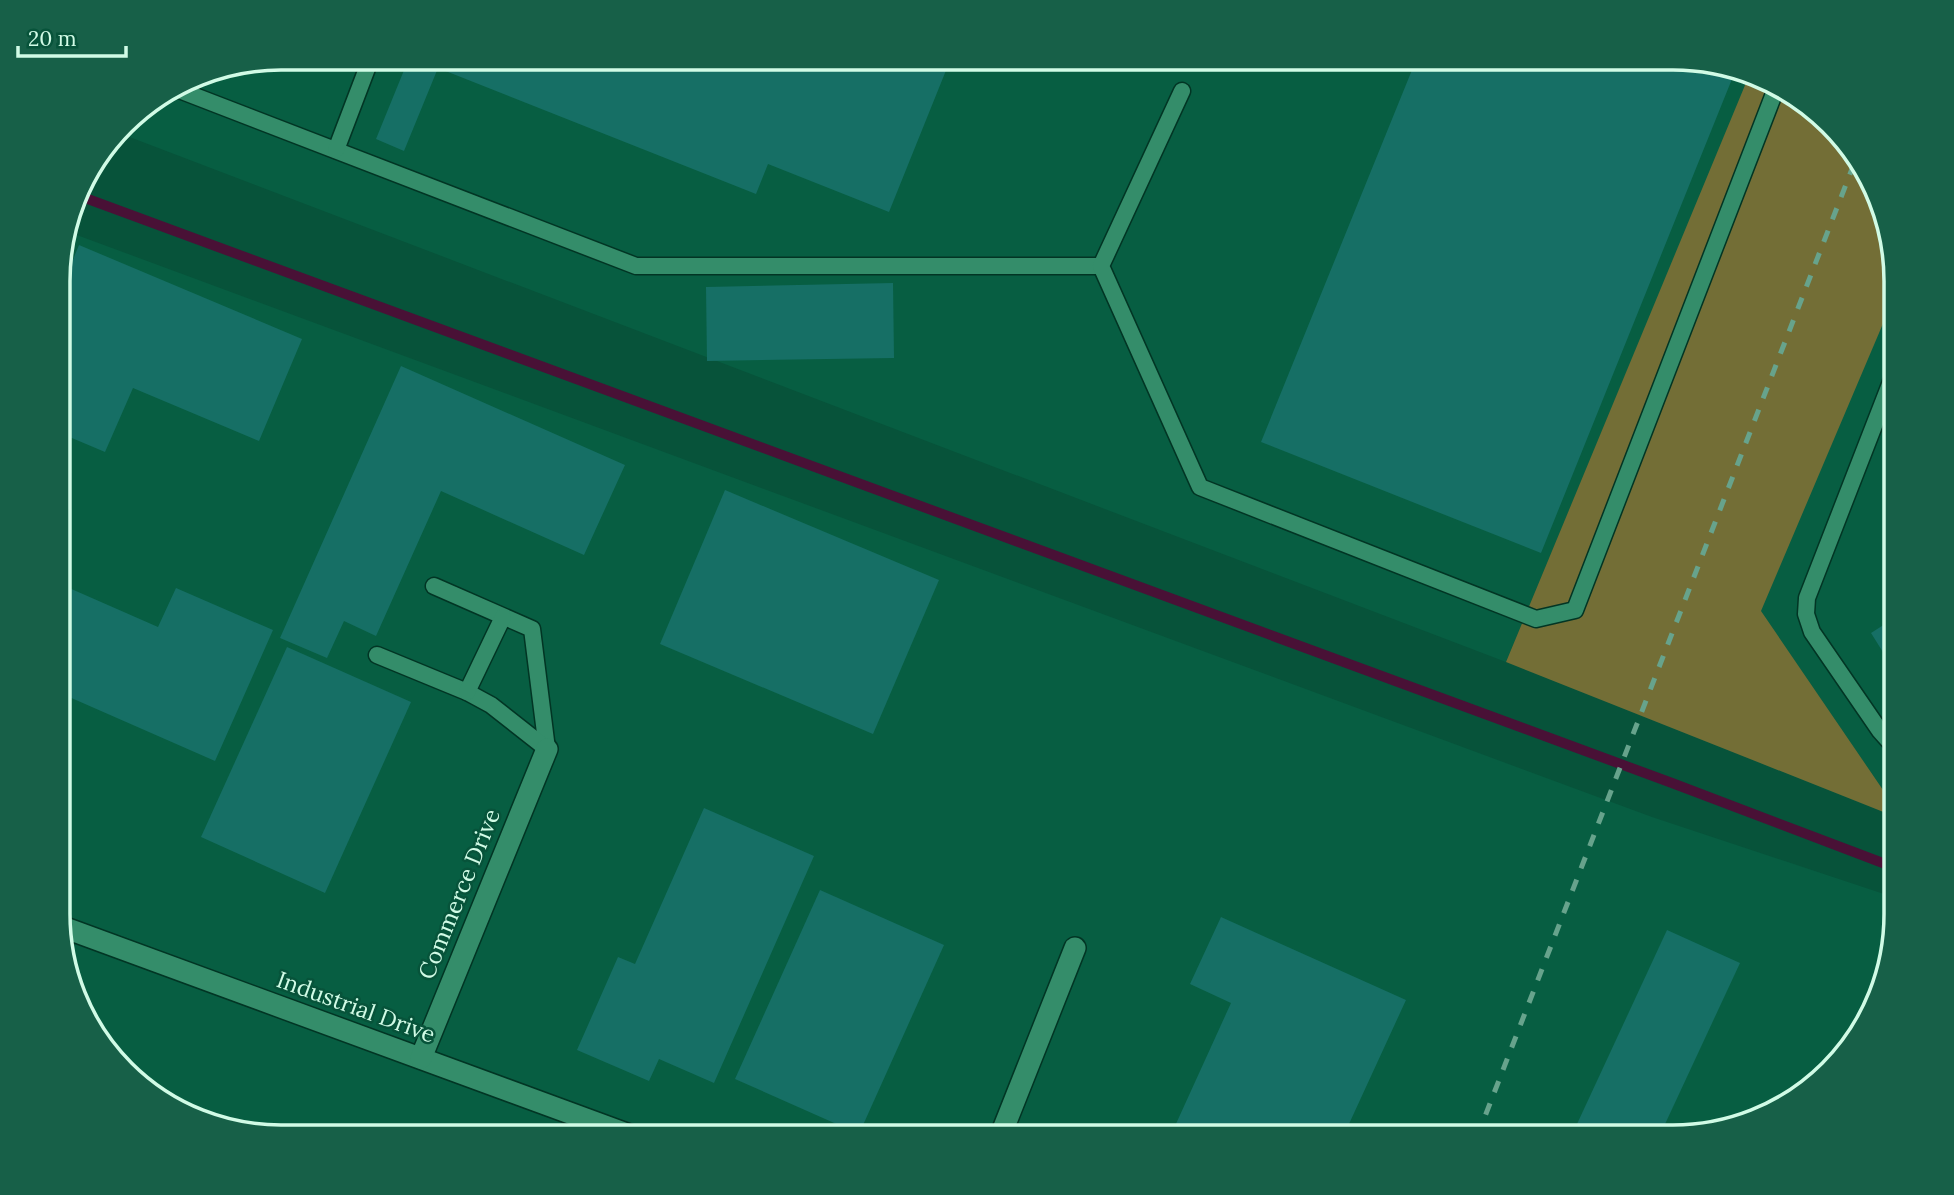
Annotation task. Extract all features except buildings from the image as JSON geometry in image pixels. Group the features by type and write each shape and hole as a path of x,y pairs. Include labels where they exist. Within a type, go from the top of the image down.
{"street":[{"name":"Commerce Drive","path":"421,1058 547,749"},
{"name":"Industrial Drive","path":"71,930 602,1125"},
{"path":"1005,1125 1075,948"}],"lane":[{"path":"336,150 367,70"},
{"path":"1182,91 1101,266 1200,487 1536,620 1575,610 1773,95"},
{"path":"186,93 636,266 1101,266"},
{"path":"1884,400 1807,598 1807,614 1812,632 1884,735"},
{"path":"434,586 531,629 547,749"},
{"path":"467,692 503,617"},
{"path":"377,655 467,692 491,705 547,749"}],"shaded area":[{"path":"267,70 1673,70 1701,72 1747,83 1506,662 128,136 142,122 175,98 200,86 226,77"},
{"path":"1746,83 1754,86 1779,98 1832,142 1862,188 1873,213 1880,240 1884,267 1884,321 1761,611 1884,791 1884,812 1506,662"},
{"path":"75,234 1652,817 1884,894 1884,928 1877,969 1856,1020 1822,1063 1801,1081 1779,1097 1728,1118 1687,1125 281,1125 226,1118 200,1109 175,1097 122,1053 98,1020 86,995 72,942 70,281"},
{"path":"1884,288 1884,792 1760,611"}],"waterway":[{"path":"87,199 1884,863"}],"railway":[{"path":"1482,1125 1852,170"}]}
